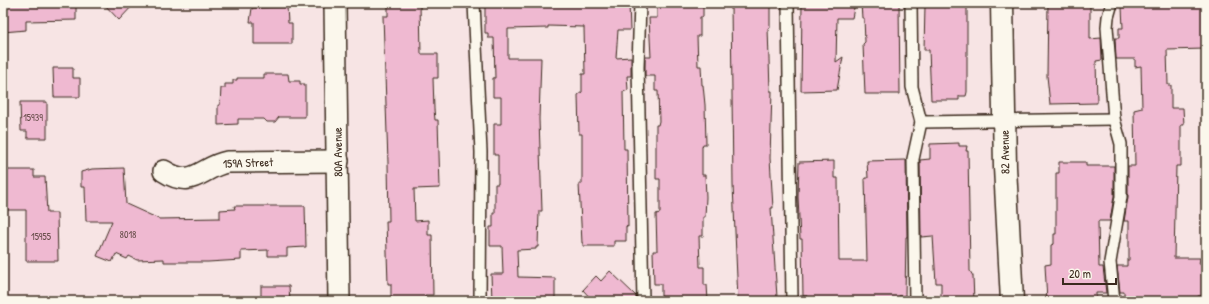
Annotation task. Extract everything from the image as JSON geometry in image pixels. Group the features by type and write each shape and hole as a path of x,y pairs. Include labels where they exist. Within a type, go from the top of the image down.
{"street":[{"name":"80A Avenue","path":"335,3 339,301"},
{"name":"82 Avenue","path":"1002,3 1004,122 1012,301"},
{"name":"159A Street","path":"164,171 175,178 189,178 205,172 217,164 227,162 338,161"}],"lane":[{"path":"474,3 481,152 480,301"},
{"path":"640,3 638,67 643,301"},
{"path":"788,3 792,301"},
{"path":"911,3 912,87 921,122 913,159 915,301"},
{"path":"1112,3 1108,17 1108,27 1114,119 1121,144 1121,197 1110,262 1114,301"},
{"path":"921,122 1004,122 1114,119"}],"building":[{"path":"3,3 76,3 76,20 26,21 26,30 3,32"},
{"path":"103,3 135,3 119,20"},
{"path":"485,3 629,3 630,30 618,30 616,58 631,57 631,76 627,76 628,90 623,92 624,149 627,149 628,227 626,226 626,241 614,241 614,246 583,246 582,243 579,184 582,184 582,134 579,134 578,95 582,92 582,74 585,74 584,27 548,26 548,28 508,29 508,58 541,58 539,119 542,211 539,211 538,247 536,247 536,249 517,250 518,277 555,278 555,301 492,301 491,274 503,274 502,246 490,246 490,227 493,227 493,213 495,213 495,184 498,184 498,155 494,155 494,124 501,124 501,97 493,97 493,78 495,78 494,38 488,38 488,33 485,33"},
{"path":"657,3 703,3 703,17 700,17 700,36 697,36 698,66 701,66 705,105 706,144 703,144 702,147 702,175 705,175 706,197 705,217 703,217 703,236 699,236 700,267 704,267 704,285 707,285 708,301 661,301 661,284 654,284 653,251 657,251 656,214 660,213 660,179 656,179 656,125 658,125 659,121 658,91 655,91 655,76 645,76 645,57 651,57 649,18 657,18"},
{"path":"731,3 770,3 770,28 768,28 770,91 772,91 770,158 773,208 771,208 777,297 773,298 773,301 738,301 733,185"},
{"path":"802,3 855,3 852,18 837,18 836,62 843,57 837,90 801,91"},
{"path":"861,3 899,3 900,94 865,94 863,44 865,42 864,18 862,18"},
{"path":"930,3 965,3 967,5 967,92 966,96 959,96 959,100 931,100 929,50 924,50 925,6 930,6"},
{"path":"1048,3 1090,3 1090,39 1101,38 1102,60 1096,61 1097,103 1050,104 1047,76"},
{"path":"1139,3 1206,5 1206,47 1204,49 1167,50 1168,85 1171,85 1171,108 1183,108 1184,125 1181,125 1181,166 1176,166 1174,258 1200,258 1199,264 1202,264 1203,296 1198,296 1198,301 1124,301 1124,292 1120,292 1117,266 1127,266 1127,260 1129,260 1129,221 1124,221 1128,197 1128,166 1135,166 1134,110 1142,108 1141,66 1135,67 1135,59 1116,59 1115,38 1119,38 1119,28 1123,28 1122,7 1139,7"},
{"path":"388,4 420,4 421,54 438,54 438,78 433,78 435,120 438,120 440,188 414,189 415,221 428,220 428,235 432,235 433,295 425,295 425,301 391,301 391,284 388,284 386,221 389,221 388,163 383,16 388,16"},
{"path":"287,7 288,23 292,23 292,44 254,44 254,22 250,22 252,8"},
{"path":"53,68 73,68 73,78 80,78 80,97 54,97"},
{"path":"264,74 288,74 289,81 300,81 300,84 305,84 305,117 279,117 275,122 267,122 264,119 238,119 238,124 218,125 218,105 220,105 221,88 225,88 225,84 233,84 233,80 237,80 237,78 264,78"},
{"path":"20,102 47,102 47,138 27,138 27,131 21,131"},
{"path":"959,143 959,146 967,146 966,151 968,151 970,271 973,276 974,301 941,301 941,283 936,283 933,236 921,237 920,160 930,159 930,144"},
{"path":"906,160 907,237 905,296 899,296 900,301 807,301 807,296 803,296 802,239 800,239 798,197 799,162 834,161 834,178 838,178 839,261 867,261 865,178 868,178 867,161"},
{"path":"1059,162 1086,162 1086,166 1114,166 1114,196 1110,221 1098,221 1099,267 1103,267 1106,293 1096,293 1096,301 1047,301 1045,265 1051,264 1051,245 1054,244 1054,234 1056,234 1056,173 1059,173"},
{"path":"124,168 126,204 159,219 220,218 220,210 235,209 234,206 305,206 306,247 287,248 287,256 268,256 268,250 241,251 241,260 208,262 164,262 164,259 137,260 129,256 127,259 116,254 112,262 97,256 112,221 86,221 85,187 81,187 81,172 92,169"},
{"path":"3,170 34,170 34,177 45,177 47,213 57,213 58,261 26,261 26,210 3,210"},
{"path":"610,271 636,296 636,301 593,301 583,290 596,276 601,281"},
{"path":"261,286 289,286 290,301 261,301"}]}
